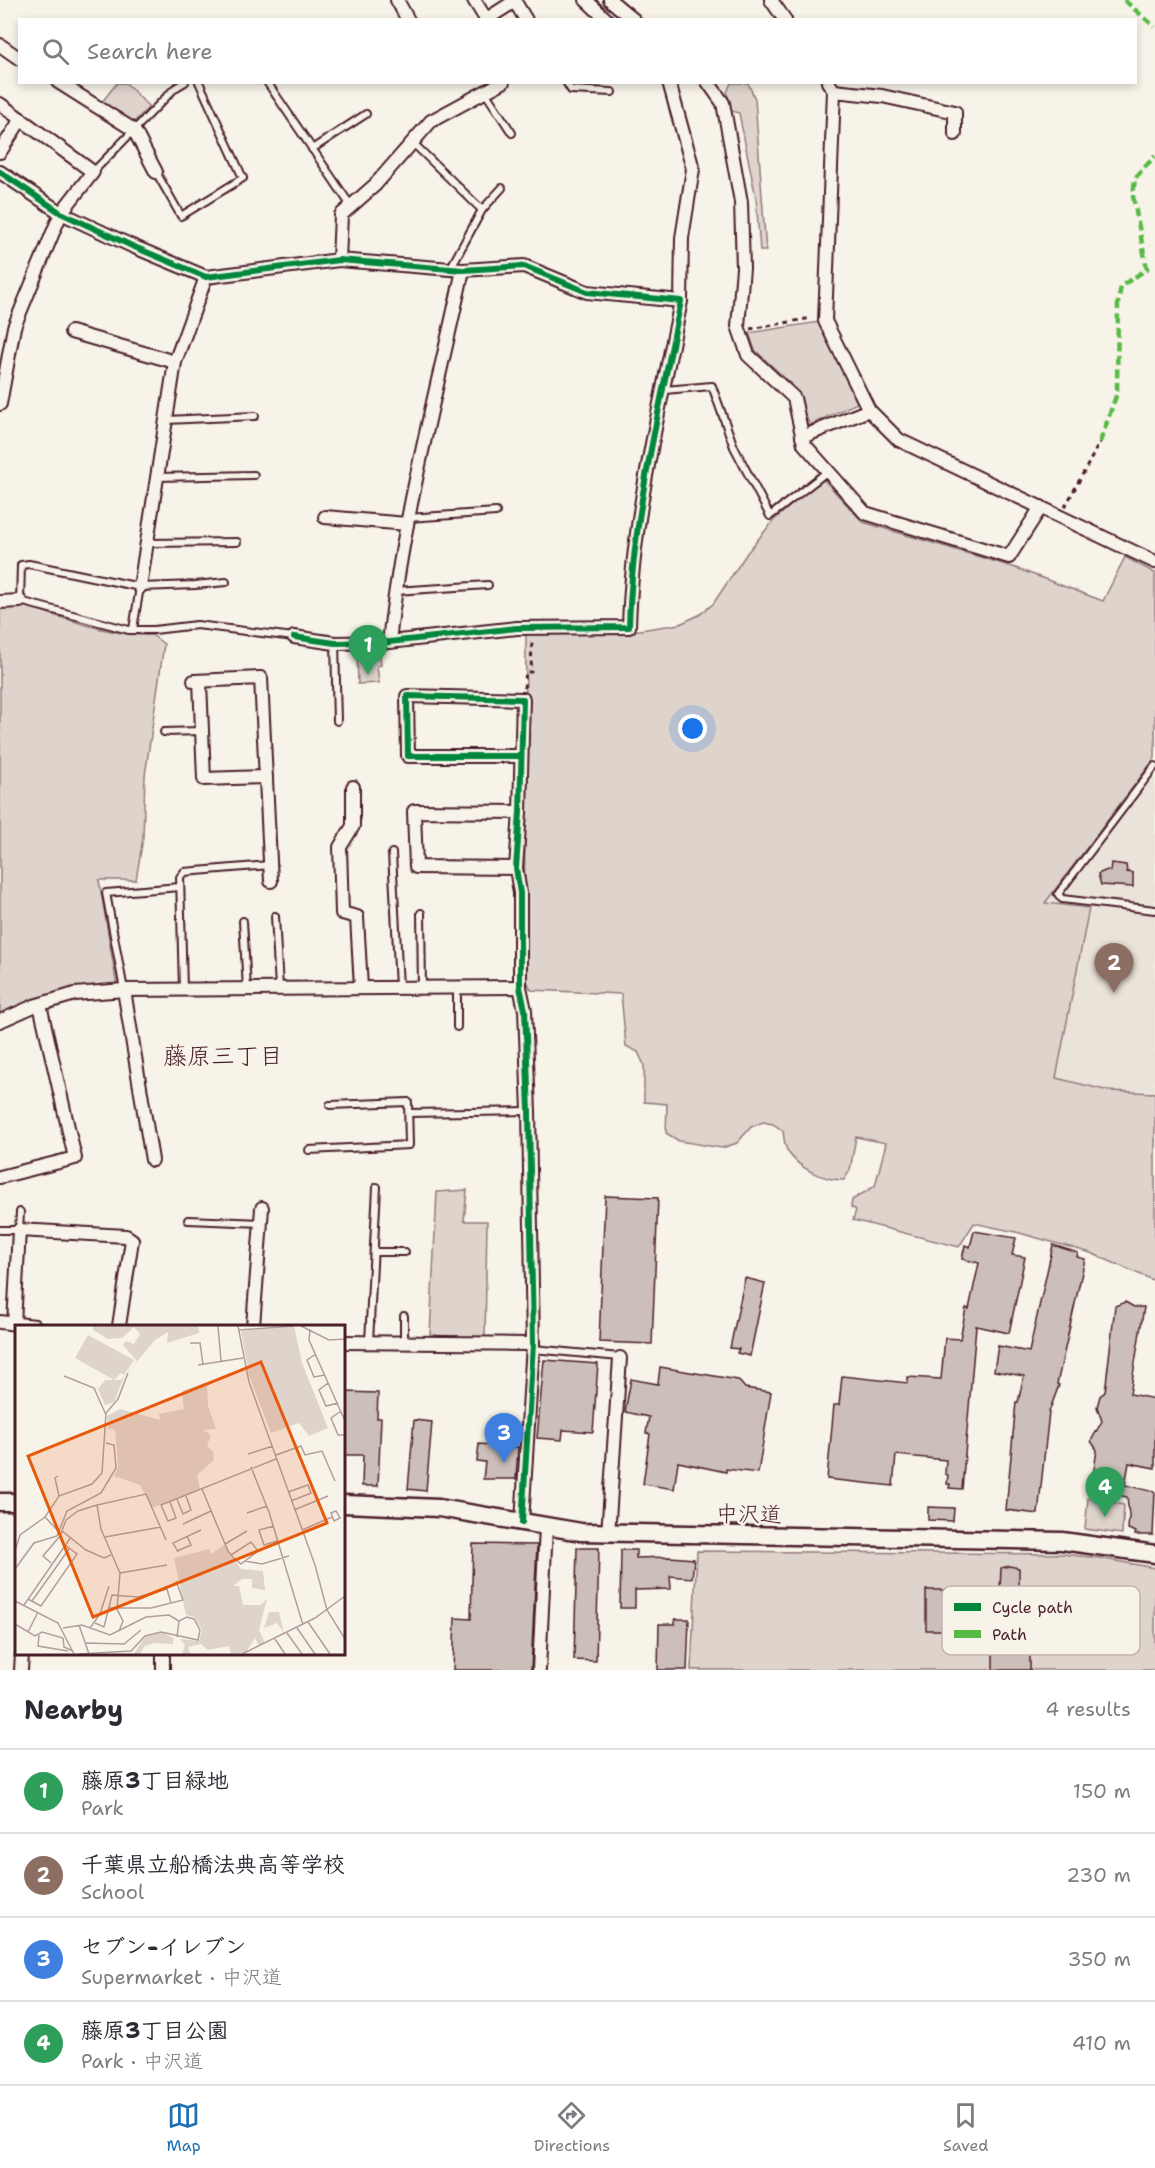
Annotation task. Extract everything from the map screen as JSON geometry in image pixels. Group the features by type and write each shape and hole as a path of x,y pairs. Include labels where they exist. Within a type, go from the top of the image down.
{"street":[{"path":"396,0 407,18"},
{"path":"474,0 484,18"},
{"path":"586,0 605,18"},
{"path":"610,0 632,18"},
{"path":"771,0 783,18"},
{"path":"487,18 514,1 525,18"},
{"path":"0,45 18,58"},
{"path":"61,84 134,130 156,172"},
{"path":"339,260 341,214 375,185 432,121 499,84"},
{"path":"294,637 335,643 389,642 532,628 629,627 630,584 648,473 681,301 682,238 693,169 670,84"},
{"path":"709,84 723,103 741,202 743,268 738,326 748,355 794,398 804,444 865,513 1009,557 1041,507"},
{"path":"955,134 955,112 831,87 825,321 869,410 899,440 1155,562"},
{"path":"0,104 93,172 61,213 14,327 0,404"},
{"path":"0,152 21,119"},
{"path":"0,172 61,213 206,277 339,260 463,270 524,266 587,292 681,301"},
{"path":"389,642 407,521 463,270"},
{"path":"140,587 175,362 206,277"},
{"path":"72,332 175,362"},
{"path":"802,437 869,410"},
{"path":"325,517 407,521"},
{"path":"0,602 20,601"},
{"path":"266,777 204,779 197,681 261,678 266,777 270,865 271,881"},
{"path":"521,756 408,756 407,696 523,699 520,812 516,868 520,893 520,987 525,1010 529,1111 533,1347 522,1522"},
{"path":"353,787 353,826 340,847 342,913 357,917 362,988"},
{"path":"516,868 416,867 414,811 520,812"},
{"path":"0,1021 75,994 124,990 520,987"},
{"path":"124,990 152,1160"},
{"path":"0,1177 75,1158 40,1005"},
{"path":"253,1325 262,1208"},
{"path":"14,1324 19,1230 126,1236 132,1240 119,1325"},
{"path":"0,1322 24,1325"},
{"path":"345,1342 533,1347"},
{"path":"608,1534 620,1358"},
{"name":"中沢道","path":"345,1504 439,1508 546,1527 608,1534 1062,1541 1155,1554"},
{"path":"539,1670 546,1527"},
{"path":"21,1670 22,1655"}],"lane":[{"path":"93,172 175,88 182,84"},
{"path":"156,172 181,216 243,178 200,84"},
{"path":"268,84 351,206"},
{"path":"567,84 571,90 612,92"},
{"path":"485,92 512,133"},
{"path":"312,149 366,114"},
{"path":"412,142 482,210"},
{"path":"450,269 482,210 502,188"},
{"path":"664,390 712,386 734,447 770,516 828,471"},
{"path":"166,420 255,416"},
{"path":"157,477 254,475"},
{"path":"407,521 496,512"},
{"path":"147,543 237,542"},
{"path":"226,582 140,587 29,564 21,566 20,601 133,630 197,626 294,637"},
{"path":"395,591 488,585"},
{"path":"133,630 140,587"},
{"path":"335,643 337,721"},
{"path":"164,732 202,731"},
{"path":"1155,766 1058,894 1062,899 1155,910"},
{"path":"392,853 399,988"},
{"path":"183,990 180,877 184,873 270,865"},
{"path":"124,990 106,893 180,887"},
{"path":"421,913 423,988"},
{"path":"275,916 279,989"},
{"path":"243,921 247,989"},
{"path":"457,988 457,1027"},
{"path":"309,1150 409,1145 408,1102 330,1105"},
{"path":"409,1113 529,1111"},
{"path":"369,1341 376,1187"},
{"path":"0,1230 19,1230 20,1212"},
{"path":"188,1220 262,1223"},
{"path":"374,1252 405,1252"},
{"path":"404,1316 404,1342"},
{"path":"533,1347 620,1358"}],"path":[{"path":"740,331 825,315"},
{"path":"1060,516 1100,442"},
{"path":"523,699 526,672 531,672 532,628"}],"shaded area":[{"path":"116,84 127,84 149,107 133,123 101,103"},
{"path":"731,84 748,84 755,99 766,251 760,251 756,198 739,113 731,111 727,92"},
{"path":"819,322 857,403 810,425 790,383 755,350 749,333"},
{"path":"822,478 863,522 1013,567 1103,601 1125,557 1155,573 1155,758 1045,903 1089,908 1056,1078 1109,1091 1155,1093 1155,1281 1091,1253 974,1223 959,1247 853,1220 856,1210 851,1207 852,1200 875,1186 886,1143 856,1137 850,1170 844,1180 820,1176 804,1168 787,1150 783,1131 773,1124 763,1122 751,1127 737,1143 722,1148 679,1141 666,1133 667,1104 644,1102 644,1065 638,1052 626,1046 621,994 531,990 524,974 526,632 633,631 680,624 699,615 713,604 747,553 773,521"},
{"path":"0,602 26,606 114,632 152,635 164,644 145,776 143,838 136,880 99,880 117,986 0,1017"},
{"path":"376,650 376,655 380,655 381,665 377,666 379,683 358,684 357,653"},
{"path":"1155,758 1155,1093 1109,1091 1056,1079 1089,909 1045,904"},
{"path":"467,1190 464,1221 487,1221 485,1338 430,1335 437,1192"},
{"path":"1088,1498 1124,1505 1122,1534 1085,1529"},
{"path":"697,1551 1062,1554 1155,1568 1155,1670 691,1670"}],"building":[{"path":"1111,863 1126,865 1127,872 1133,873 1133,887 1101,885 1098,874 1110,871"},
{"path":"605,1196 658,1198 652,1344 599,1342"},
{"path":"974,1231 1016,1238 1012,1255 1025,1257 1009,1333 976,1326 962,1489 949,1488 948,1475 945,1474 946,1460 896,1455 893,1486 827,1479 834,1405 839,1405 842,1376 908,1383 908,1377 941,1379 945,1338 960,1339 966,1308 969,1309 979,1263 962,1259 965,1245 970,1247"},
{"path":"1053,1245 1078,1253 1077,1257 1085,1259 1057,1384 1059,1385 1049,1412 1038,1514 1006,1510 1016,1402 1018,1402 1024,1376 994,1371 998,1346 1029,1352"},
{"path":"745,1278 765,1283 750,1356 737,1353 739,1349 730,1348"},
{"path":"1125,1302 1134,1307 1144,1307 1130,1394 1155,1399 1155,1468 1129,1463 1125,1485 1155,1492 1153,1535 1135,1535 1136,1532 1128,1529 1127,1497 1109,1493 1099,1494 1091,1489 1097,1450 1091,1441 1102,1421 1097,1407 1100,1396 1105,1392 1115,1306"},
{"path":"544,1360 598,1364 593,1432 563,1430 562,1440 537,1438"},
{"path":"660,1367 738,1380 745,1388 771,1392 758,1473 726,1469 726,1472 678,1462 674,1489 643,1484 650,1434 646,1433 649,1417 625,1412 631,1379 658,1384"},
{"path":"345,1392 378,1393 377,1418 381,1418 378,1486 362,1486 363,1455 345,1455"},
{"path":"414,1420 432,1422 426,1491 408,1489"},
{"path":"479,1444 518,1447 516,1479 483,1479 485,1462 477,1461"},
{"path":"928,1507 954,1508 953,1521 928,1520"},
{"path":"473,1544 537,1545 531,1670 453,1670 455,1618 471,1619"},
{"path":"577,1548 599,1548 596,1661 574,1660"},
{"path":"621,1550 636,1550 636,1558 694,1559 692,1578 670,1576 671,1589 635,1590 635,1608 620,1608"},
{"path":"1009,1566 1019,1568 1019,1586 1000,1586 1001,1568"},
{"path":"926,1590 942,1590 942,1630 926,1630"},
{"path":"675,1619 689,1619 687,1670 658,1670 659,1624 675,1624"},
{"path":"993,1655 1030,1655 1030,1670 993,1670"}],"marked path":[{"path":"1124,0 1155,27"},
{"path":"1100,442 1117,393 1118,303 1121,286 1147,269 1133,196 1135,178 1155,156"}],"cycle path":[{"path":"0,172 61,213 206,277 339,260 463,270 524,266 587,292 681,301 641,504 635,545 629,627 517,628 389,642 335,643 294,637"},
{"path":"521,756 408,756 407,696 523,699 520,812 516,868 520,893 520,987 525,1010 529,1111 533,1344 522,1522"}],"place":[{"name":"藤原3丁目緑地","path":"368,675"},
{"name":"千葉県立船橋法典高等学校","path":"1114,993"},
{"name":"セブン-イレブン","path":"504,1463"},
{"name":"藤原3丁目公園","path":"1105,1517"}],"district":[{"name":"藤原三丁目","path":"223,1056"}]}
